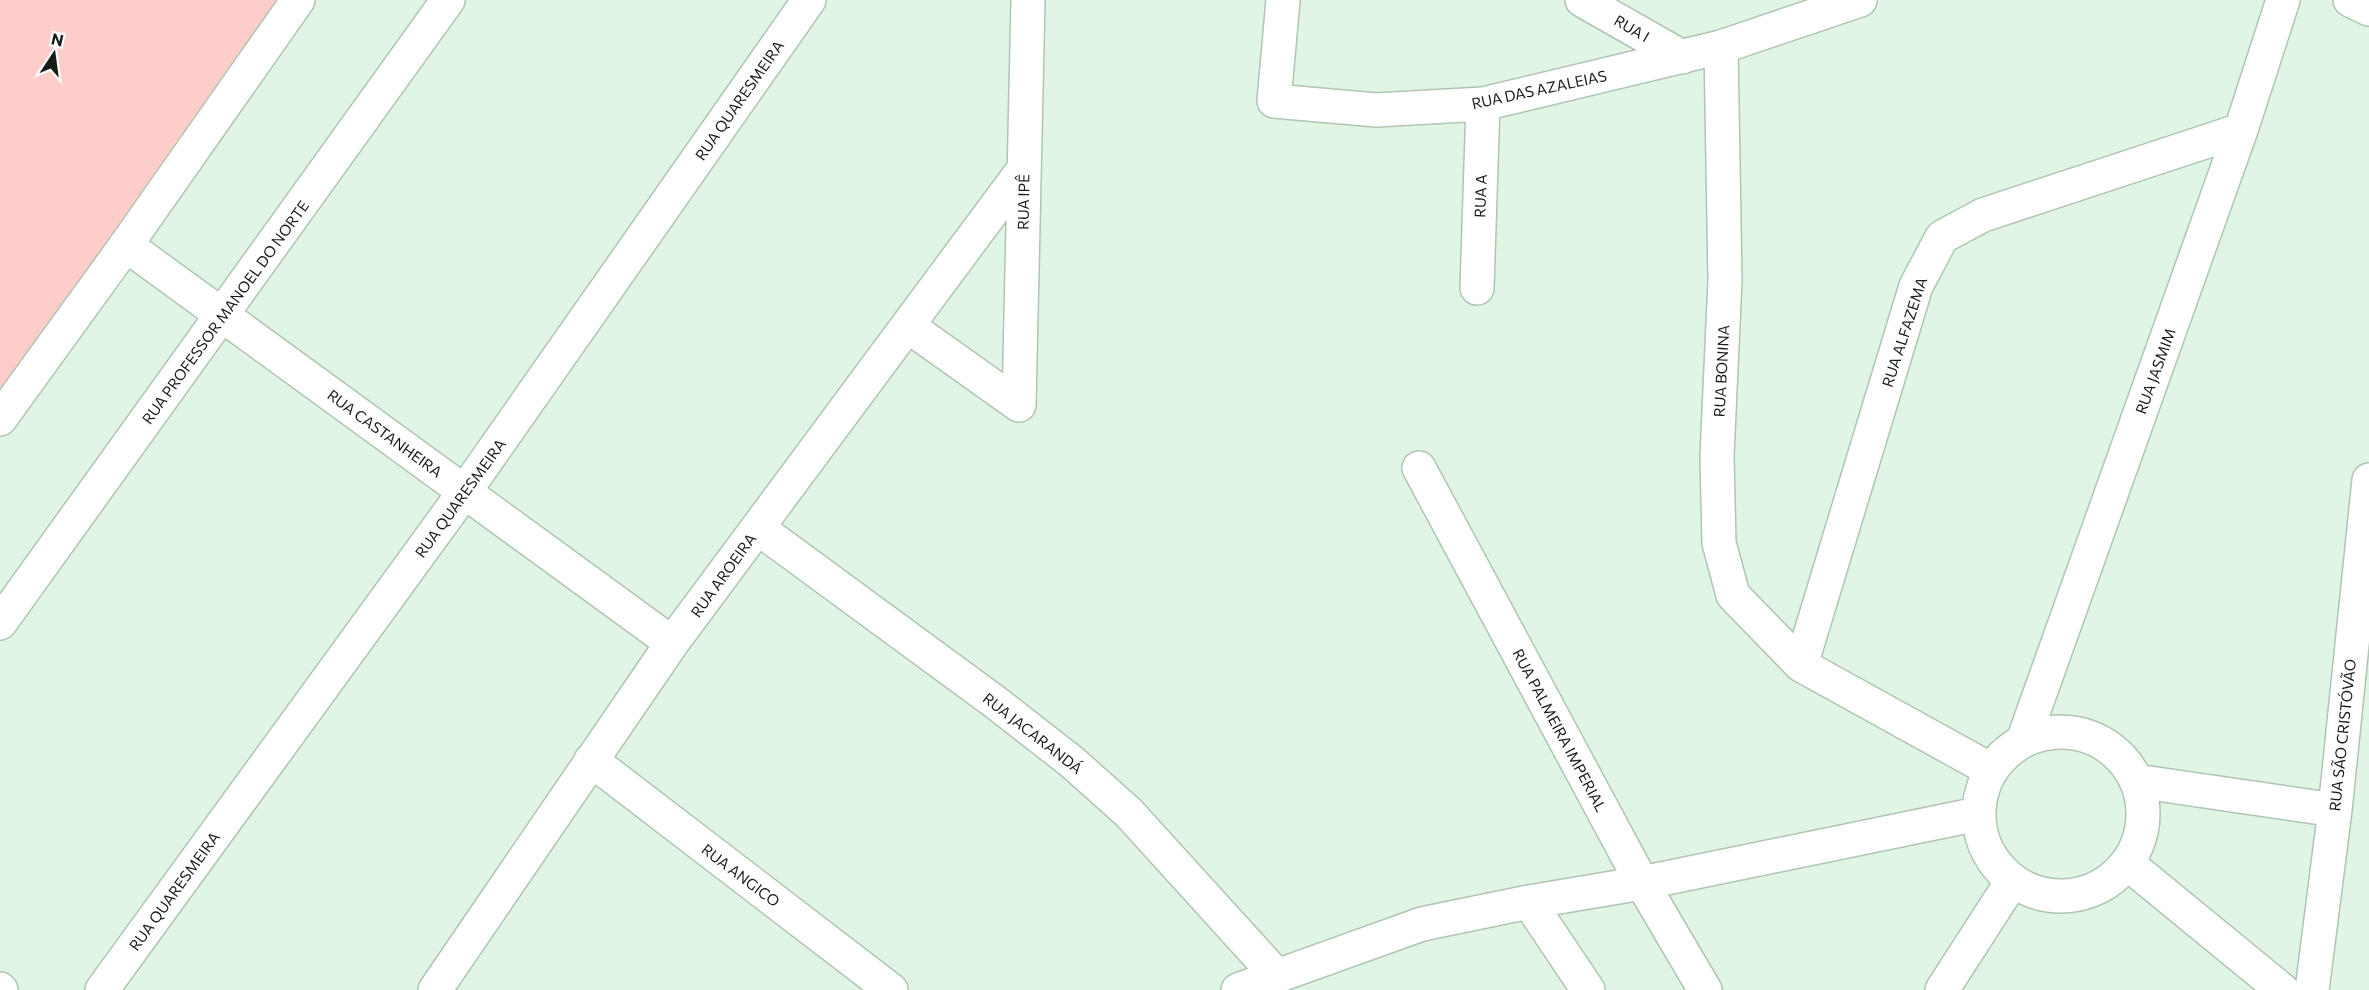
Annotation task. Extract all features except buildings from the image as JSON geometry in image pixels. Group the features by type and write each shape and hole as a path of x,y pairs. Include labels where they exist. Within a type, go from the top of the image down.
{"street":[{"path":"0,420 298,0"},
{"name":"RUA PROFESSOR MANOEL DO NORTE","path":"0,623 448,0"},
{"name":"RUA QUARESMEIRA","path":"102,990 465,491 809,0"},
{"name":"RUA IPÊ","path":"908,326 1019,405 1028,0"},
{"name":"RUA DAS AZALEIAS","path":"1283,0 1274,101 1376,110 1483,104 1721,47 1860,0"},
{"name":"RUA I","path":"1582,0 1682,57"},
{"name":"RUA JASMIM","path":"2023,741 2241,130 2283,0"},
{"path":"2350,0 2369,9"},
{"name":"RUA BONINA","path":"1721,47 1725,280 1717,456 1719,543 1733,595 1801,665 1991,770"},
{"name":"RUA A","path":"1477,288 1483,104"},
{"name":"RUA ALFAZEMA","path":"1801,665 1917,286 1942,237 1983,215 2241,130"},
{"name":"RUA AROEIRA","path":"440,988 591,760 672,643 1023,170"},
{"name":"RUA CASTANHEIRA","path":"126,245 672,643"},
{"name":"RUA PALMEIRA IMPERIAL","path":"1419,468 1642,883 1705,990"},
{"name":"RUA SÃO CRISTÓVÃO","path":"2312,990 2335,810 2369,480"},
{"name":"RUA JACARANDÁ","path":"758,528 985,694 1072,762 1129,813 1276,975"},
{"path":"2048,733 2075,733 2100,742 2122,759 2136,780 2143,802 2143,823 2138,844 2127,863 2109,881 2087,892 2062,896 2038,893 2011,883 1983,840 1978,814 1981,791 1991,770 2005,753 2023,741 2048,733"},
{"name":"RUA ANGICO","path":"591,760 891,990"},
{"path":"2136,780 2335,810"},
{"path":"1238,990 1422,924 1529,902 1642,883 1978,814"},
{"path":"2127,863 2282,990"},
{"path":"1942,990 2011,883"},
{"path":"1529,902 1588,990"}],"shaded area":[{"path":"0,0 301,0 0,418"}]}
